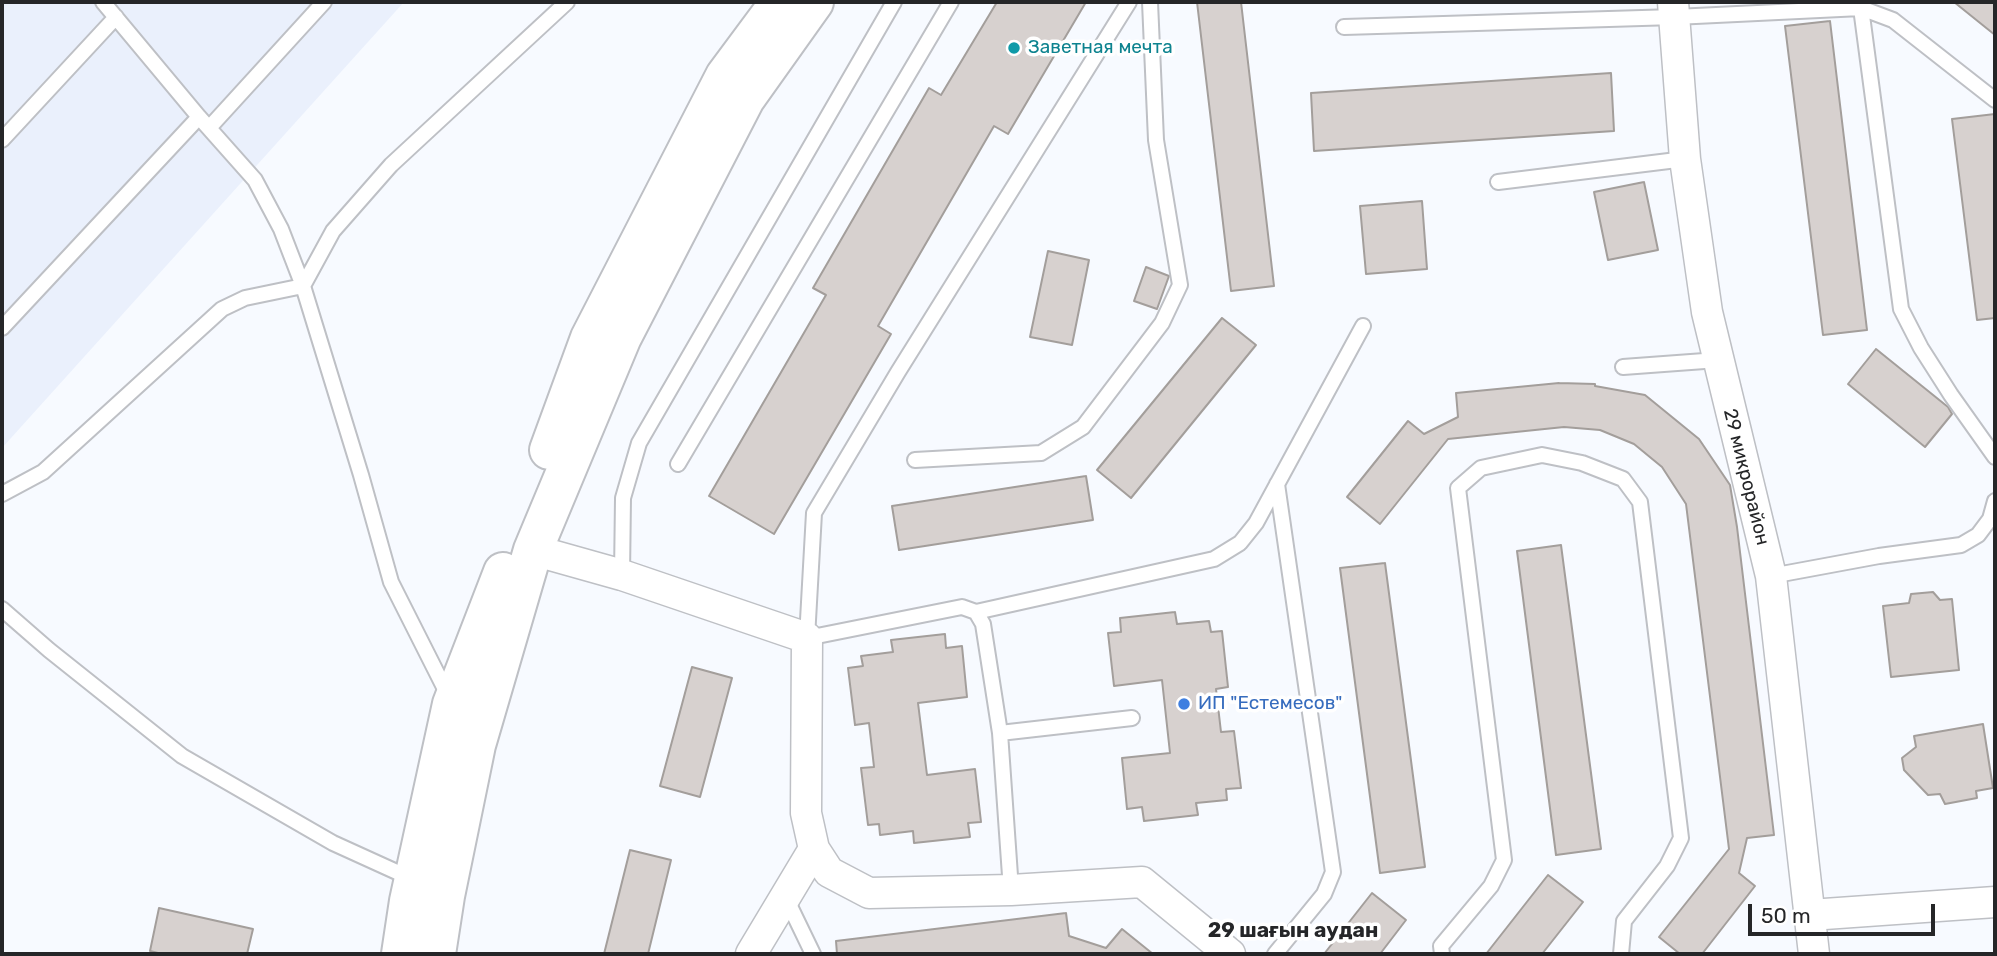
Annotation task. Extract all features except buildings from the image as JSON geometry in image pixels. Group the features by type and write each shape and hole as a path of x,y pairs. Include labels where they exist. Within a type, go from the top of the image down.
{"main road":[{"path":"401,954 409,901 430,888 477,745 524,548 590,338 725,76 780,2"},
{"path":"436,954 430,888 444,737 452,704 622,337 745,99 814,2"}],"street":[{"name":"29 микрорайон","path":"1674,9 1685,159 1707,312 1770,576 1814,954"},
{"path":"524,548 622,575 807,638 806,813 814,849 829,872 869,893 1011,890 1142,882 1230,954"},
{"path":"751,954 814,849"},
{"path":"1810,915 1995,902"}],"lane":[{"path":"103,2 255,180 281,229 303,286 391,582 452,704"},
{"path":"2,328 324,2"},
{"path":"2,495 43,472 222,309 245,298 303,286 333,231 391,165 567,2"},
{"path":"622,575 623,498 639,443 894,2"},
{"path":"678,464 951,2"},
{"path":"1129,2 898,372 814,513 807,638 962,607 976,612 1214,559 1240,543 1256,523 1363,326"},
{"path":"915,460 1041,453 1083,427 1162,323 1180,285 1156,140 1150,2"},
{"path":"1861,8 1901,309 1921,348 1995,457"},
{"path":"1344,27 1674,9 1861,8 1893,20 1995,100"},
{"path":"2,140 116,17"},
{"path":"1498,182 1685,159"},
{"path":"1623,367 1718,360"},
{"path":"1442,954 1441,946 1491,886 1504,860 1458,488 1481,468 1542,454 1582,463 1623,479 1640,502 1681,838 1667,866 1624,921 1621,954"},
{"path":"1275,954 1324,894 1333,872 1277,484"},
{"path":"1770,576 1879,556 1961,545 1978,535 1990,519 1995,501"},
{"path":"2,609 182,756 332,843 430,888"},
{"path":"976,612 983,624 1000,733 1011,890"},
{"path":"1000,733 1132,718"},
{"path":"786,898 813,954"}],"shaded area":[{"path":"2,2 404,2 2,448"}],"place":[{"name":"Заветная мечта","path":"1014,48"},
{"name":"ИП \"Естемесов\"","path":"1184,704"}],"district":[{"name":"29 шағын аудан","path":"1293,931"}]}
